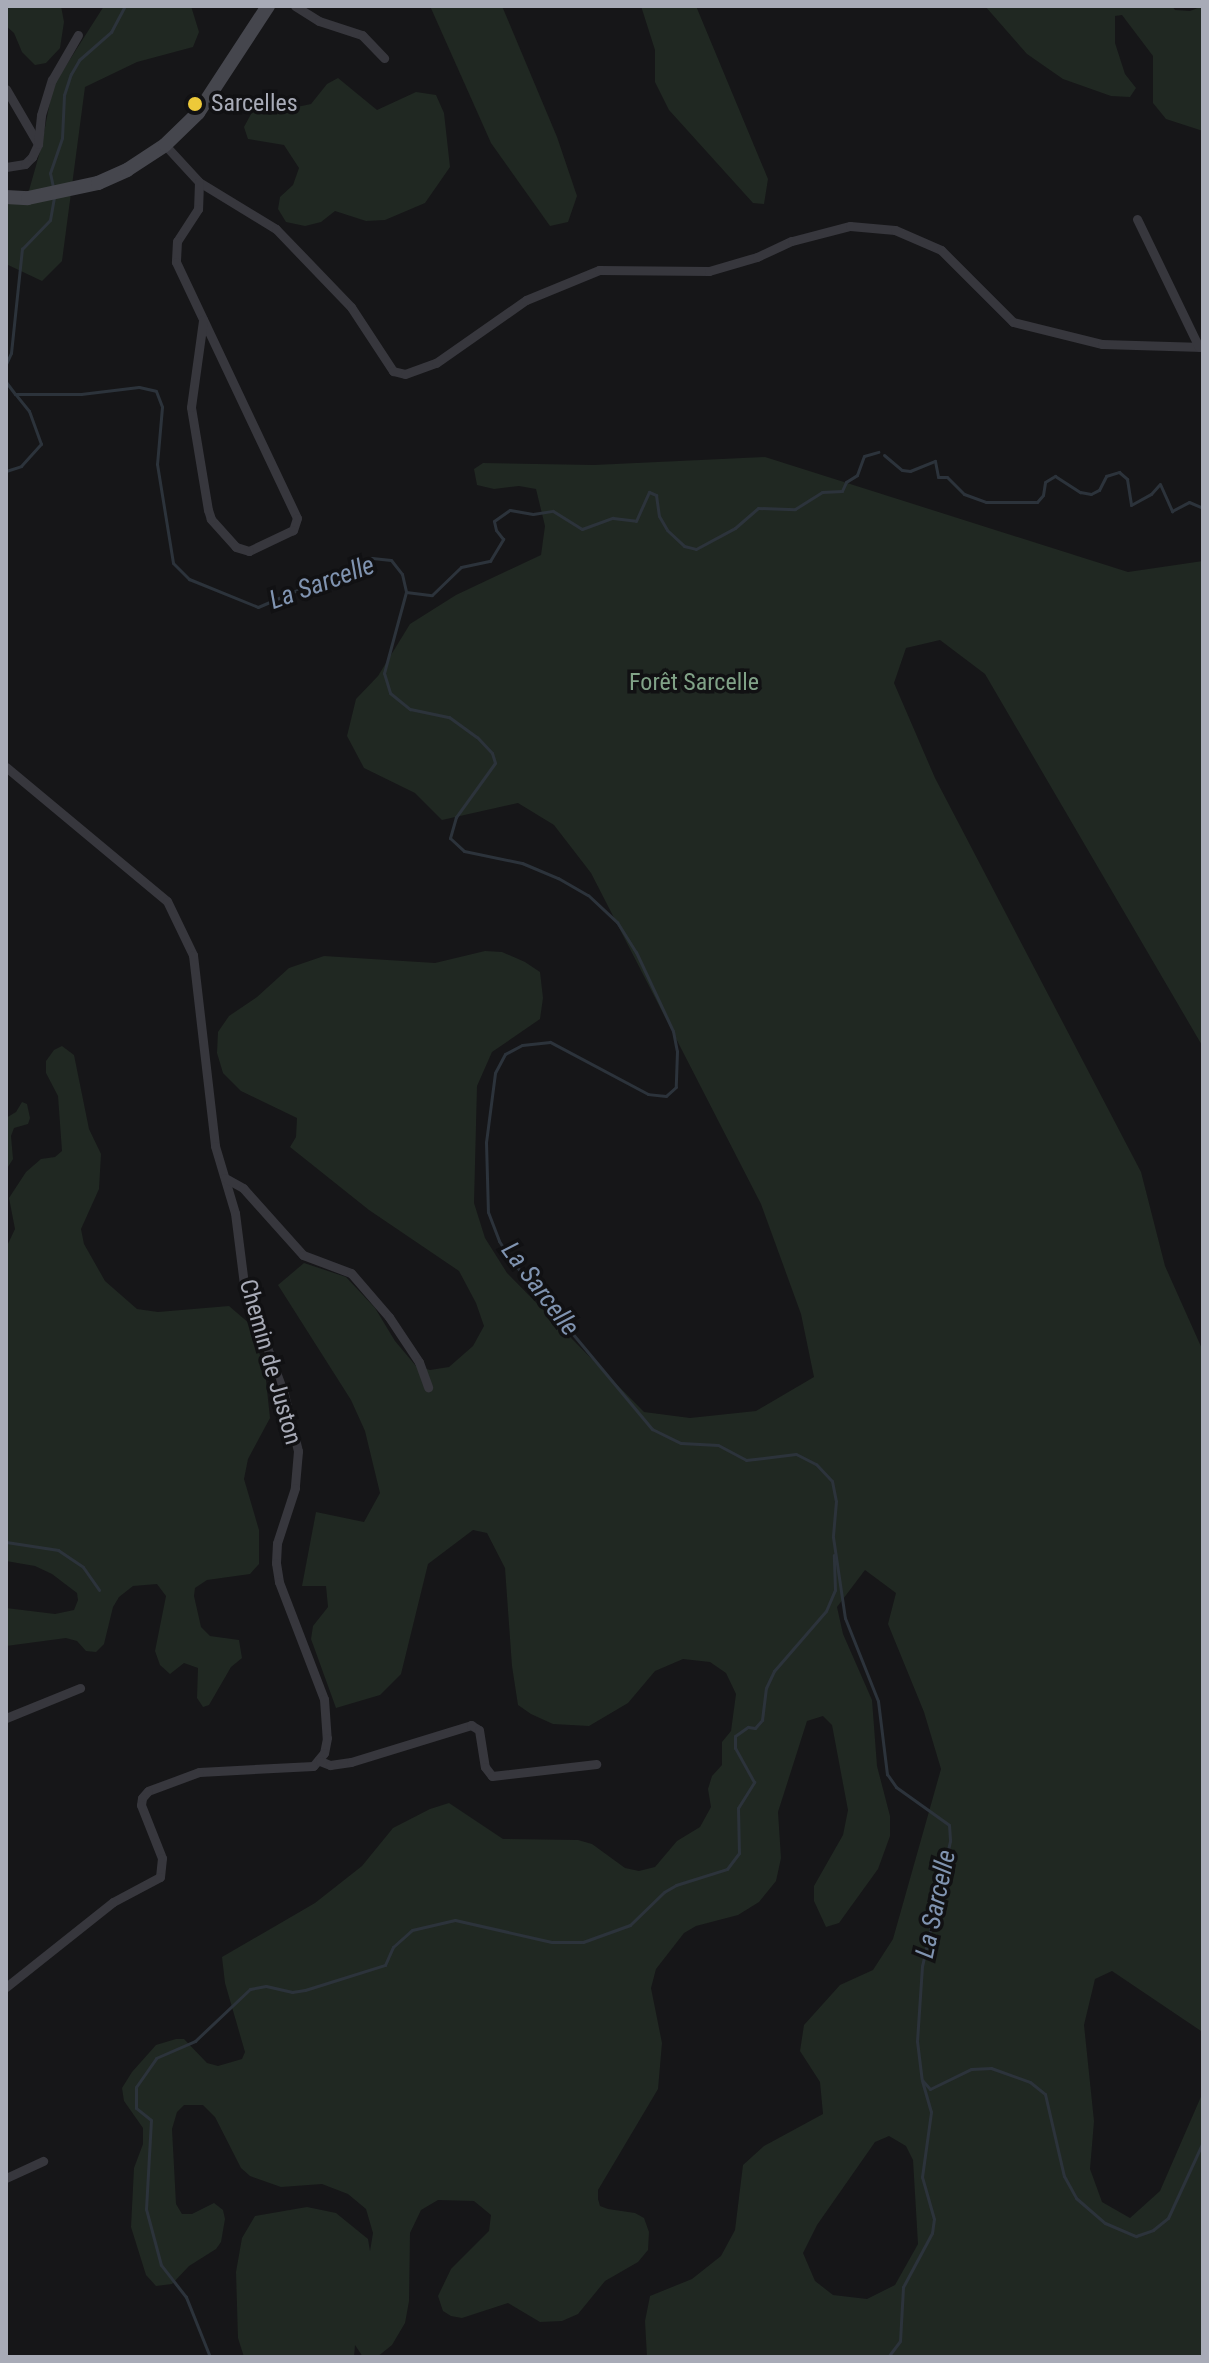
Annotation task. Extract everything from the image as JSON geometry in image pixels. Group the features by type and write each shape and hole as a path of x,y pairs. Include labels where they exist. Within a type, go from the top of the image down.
{"main road":[{"path":"6,197 28,198 69,191 127,170 165,145 198,113 268,6"}],"street":[{"path":"295,6 319,21 362,35 384,58"},
{"path":"6,167 25,164 38,144 41,115 52,80 78,35"},
{"path":"6,89 38,144"},
{"path":"165,145 199,182 276,229 351,307 393,371 405,374 436,363 526,300 599,270 709,271 757,257 792,241 850,226 895,230 941,250 1013,322 1102,344 1201,347 1137,219"},
{"path":"199,182 198,209 174,252 203,320 296,513 293,530 249,551 236,547 211,519 208,510 191,407 203,320"},
{"name":"Chemin de Juston","path":"6,767 167,901 182,926 193,955 209,1112 235,1213 244,1284 284,1394 298,1451 295,1488 277,1543 276,1563 279,1582 324,1699 327,1738 320,1761"},
{"path":"225,1178 243,1188 303,1255 351,1273 397,1328 419,1362 428,1387"},
{"path":"6,1718 80,1688"},
{"path":"6,1987 113,1902 160,1877 162,1858 141,1805 148,1791 199,1772 313,1766 320,1761 330,1765 351,1762 471,1725 479,1730 485,1767 492,1776 596,1764"},
{"path":"6,2178 43,2161"}],"green space":[{"path":"6,6 61,6 64,22 60,48 46,63 35,65 22,52 14,33 6,26"},
{"path":"104,6 191,6 199,32 193,47 137,62 85,87 62,261 42,281 6,264 6,200 26,201 41,148 53,86"},
{"path":"430,6 502,6 557,137 577,196 568,222 550,226 491,143"},
{"path":"641,6 696,6 768,179 764,204 753,203 669,110 655,82 655,50"},
{"path":"985,6 1172,6 1175,10 1190,11 1203,6 1203,131 1166,119 1153,103 1153,56 1122,15 1115,16 1115,43 1125,74 1136,88 1130,97 1111,96 1063,79 1027,54"},
{"path":"338,78 377,110 416,92 436,95 444,113 450,167 425,203 385,220 366,221 335,211 321,222 305,226 286,222 278,209 280,197 293,185 299,168 284,145 248,139 244,127 257,103 282,99 297,107 311,104 327,84"},
{"name":"Forêt Sarcelle","path":"765,457 1128,572 1203,561 1203,1047 985,674 940,640 906,648 894,683 935,778 1141,1172 1165,1266 1203,1351 1203,2039 1201,2031 1112,1971 1095,1979 1084,2025 1094,2121 1090,2169 1102,2202 1130,2218 1160,2191 1203,2092 1203,2357 647,2357 645,2321 650,2296 692,2279 721,2256 735,2230 743,2165 764,2146 823,2114 820,2082 800,2051 804,2025 840,1985 873,1970 893,1939 941,1769 924,1712 888,1624 896,1593 865,1570 837,1607 843,1634 872,1700 877,1766 890,1816 890,1836 878,1869 839,1923 826,1927 814,1901 814,1886 843,1835 848,1810 832,1725 823,1716 807,1721 778,1812 781,1858 776,1881 759,1902 738,1915 696,1926 684,1933 656,1969 651,1988 662,2043 658,2089 598,2190 600,2206 635,2213 644,2218 649,2232 648,2250 638,2262 605,2281 578,2314 562,2321 540,2322 508,2303 462,2318 451,2316 443,2311 438,2296 451,2269 489,2231 491,2215 474,2201 438,2200 421,2210 410,2233 409,2301 405,2323 392,2345 377,2357 363,2357 355,2345 354,2357 244,2357 238,2338 236,2272 242,2238 255,2216 307,2207 336,2213 368,2239 370,2251 373,2233 366,2209 348,2194 322,2184 281,2187 250,2176 241,2168 215,2117 203,2105 184,2105 177,2112 172,2129 176,2204 182,2214 192,2214 214,2203 223,2210 225,2219 221,2242 216,2249 189,2266 172,2284 156,2286 146,2275 131,2227 134,2168 143,2144 143,2128 124,2101 122,2088 156,2045 176,2039 184,2039 207,2063 218,2066 242,2059 245,2052 225,1983 222,1957 315,1903 362,1866 393,1828 449,1803 503,1839 578,1840 592,1844 625,1868 639,1871 655,1867 677,1841 700,1827 711,1807 708,1789 712,1776 722,1765 722,1742 731,1731 736,1694 726,1673 710,1662 683,1659 655,1671 628,1703 589,1726 553,1724 518,1705 505,1568 487,1533 473,1530 428,1564 401,1674 380,1695 336,1708 311,1639 313,1626 328,1607 326,1586 302,1586 316,1512 364,1522 380,1493 365,1431 351,1400 278,1285 304,1263 346,1277 375,1308 395,1341 416,1366 430,1370 449,1367 473,1346 484,1326 459,1271 369,1210 290,1147 296,1137 297,1118 241,1091 223,1073 217,1053 218,1032 229,1016 257,997 289,968 324,956 435,963 485,951 502,952 525,962 540,972 543,998 540,1019 492,1052 477,1086 474,1203 485,1238 507,1273 644,1412 690,1418 756,1411 814,1377 801,1314 761,1204 591,873 554,825 518,803 442,820 415,793 364,768 347,736 356,699 378,676 410,624 456,595 541,555 545,526 536,489 519,486 494,489 477,485 474,469 483,463 594,465","holes":["889,2136 906,2146 913,2160 918,2244 895,2285 867,2299 833,2295 815,2281 803,2253 817,2225 875,2142"]},
{"path":"62,1046 74,1055 89,1129 101,1154 99,1189 81,1229 84,1244 105,1281 137,1309 158,1312 229,1306 250,1324 265,1371 270,1418 248,1459 244,1479 259,1530 259,1564 250,1574 207,1580 195,1588 194,1596 201,1627 210,1636 239,1640 242,1658 231,1667 209,1705 203,1707 197,1698 198,1668 184,1663 170,1674 160,1665 155,1651 166,1596 157,1584 133,1586 119,1597 113,1607 104,1644 96,1652 86,1651 77,1641 66,1638 6,1646 6,1608 55,1614 74,1610 78,1600 77,1593 52,1574 35,1566 6,1561 6,1248 15,1229 9,1198 26,1172 41,1159 55,1157 62,1151 58,1096 46,1073 46,1061 54,1050"},
{"path":"22,1102 27,1104 30,1118 28,1124 14,1128 11,1136 13,1159 6,1170 6,1118 16,1112"}],"waterway":[{"name":"La Sarcelle","path":"53,187 50,173 62,138 64,95 71,74 79,60 111,32 125,6"},
{"name":"La Sarcelle","path":"6,364 11,353 22,249 50,220 54,198"},
{"name":"La Sarcelle","path":"6,382 15,394 81,394 139,387 156,391 162,407 157,464 173,563 189,579 258,607 372,558 391,560 402,574 406,592 384,673 390,693 410,709 449,717 477,737 492,753 495,763 456,817 450,838 464,851 522,863 558,878 588,895 617,922 636,952 673,1031 677,1051 676,1087 666,1096 648,1094 550,1042 522,1045 505,1054 495,1073 486,1142 488,1212 499,1241 512,1261 652,1429 681,1443 718,1445 746,1460 796,1454 816,1464 832,1481 836,1501 833,1537 845,1618 878,1701 887,1774 896,1787 949,1825 950,1841 922,1966 917,2041 922,2080 930,2089 971,2069 991,2068 1030,2082 1045,2094 1064,2176 1076,2198 1105,2223 1136,2236 1153,2230 1168,2218 1203,2142"},
{"path":"6,471 21,466 41,444 29,411 15,394"},
{"path":"406,592 432,595 461,567 490,561 503,539 494,521 510,510 533,514 553,511 582,529 613,518 636,521 649,492 656,495 659,516 667,530 684,546 696,549 735,528 758,508 795,509 822,492 842,491 846,482 857,475 864,456 878,452"},
{"path":"884,455 902,470 910,471 935,461 938,477 947,477 964,494 986,502 1037,502 1043,495 1045,482 1055,476 1080,492 1091,494 1099,490 1106,476 1119,472 1127,479 1131,505 1151,494 1160,484 1172,511 1189,502 1203,508"},
{"path":"6,1542 58,1550 83,1567 99,1590"},
{"path":"210,2357 186,2297 161,2265 146,2209 151,2120 136,2108 136,2087 156,2058 195,2041 250,1989 266,1986 292,1992 305,1990 385,1965 393,1947 412,1930 455,1920 552,1942 583,1942 630,1925 664,1892 676,1885 727,1869 739,1853 738,1808 754,1782 735,1748 735,1736 748,1727 755,1728 762,1720 766,1688 774,1671 826,1611 835,1590 834,1555"},
{"path":"888,2357 900,2341 903,2287 932,2233 934,2219 922,2177 931,2112 922,2081"}],"place":[{"name":"Sarcelles","path":"195,104"}]}
